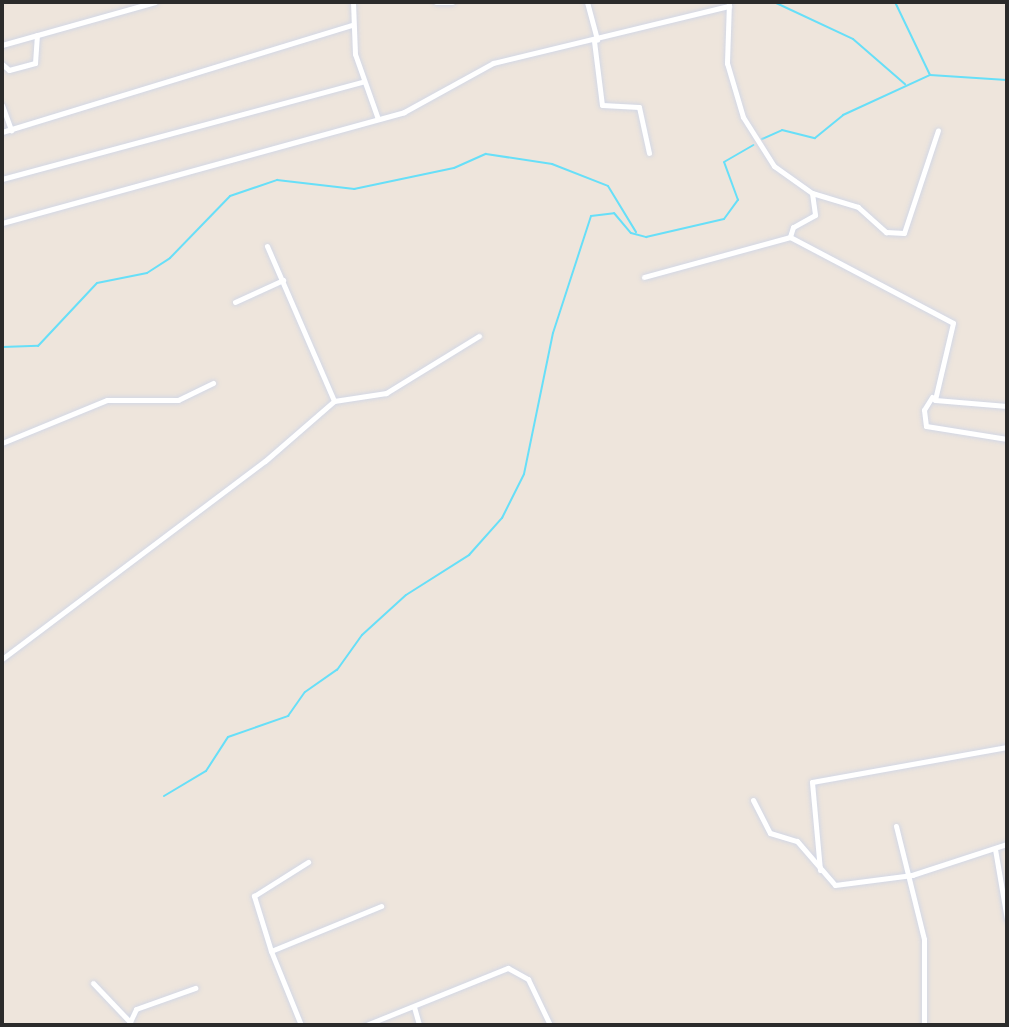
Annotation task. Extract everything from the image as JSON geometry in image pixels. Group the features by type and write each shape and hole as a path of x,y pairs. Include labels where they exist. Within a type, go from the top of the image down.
{"street":[{"path":"2,45 155,2"},
{"path":"353,2 353,25 362,82 378,119"},
{"path":"436,2 452,2"},
{"path":"587,2 595,40 602,106 639,107 649,153"},
{"path":"2,223 378,119 434,99 493,64 729,4 727,63 743,117 774,166 812,193 858,207 886,232 904,233 938,130"},
{"path":"2,132 353,25"},
{"path":"2,64 9,70 35,63 37,35"},
{"path":"2,179 362,82"},
{"path":"2,105 11,130"},
{"path":"790,236 793,227 815,215 812,193"},
{"path":"644,278 790,236 949,318 953,338 932,397 924,410 926,426 1007,439"},
{"path":"267,246 334,401"},
{"path":"235,302 283,280"},
{"path":"2,659 265,461 334,401 386,393 479,336"},
{"path":"2,443 112,399 178,400 213,383"},
{"path":"932,397 940,403 1007,406"},
{"path":"821,873 812,782 1007,747"},
{"path":"753,800 770,833 797,841 821,873 846,885 912,875 1007,844"},
{"path":"897,826 912,875 924,939 924,1025"},
{"path":"995,849 1007,919"},
{"path":"301,1025 271,951 254,896 308,862"},
{"path":"271,951 381,906"},
{"path":"366,1025 515,968 531,982 550,1025"},
{"path":"93,983 130,1024 136,1009 195,988"},
{"path":"414,1007 419,1025"}],"waterway":[{"path":"774,2 853,39 905,84"},
{"path":"895,2 930,75"},
{"path":"762,139 782,130 815,138 843,115 930,75 1007,80"},
{"path":"164,796 206,771 228,737 288,716 305,692 337,670 362,635 406,595 469,555 502,518 524,474 553,333 591,216 614,213 631,233 646,237 724,219 738,200 724,162 753,145"},
{"path":"2,347 38,346 97,283 147,273 170,258 230,196 277,180 354,189 454,168 486,154 552,164 608,186 636,232"}]}
